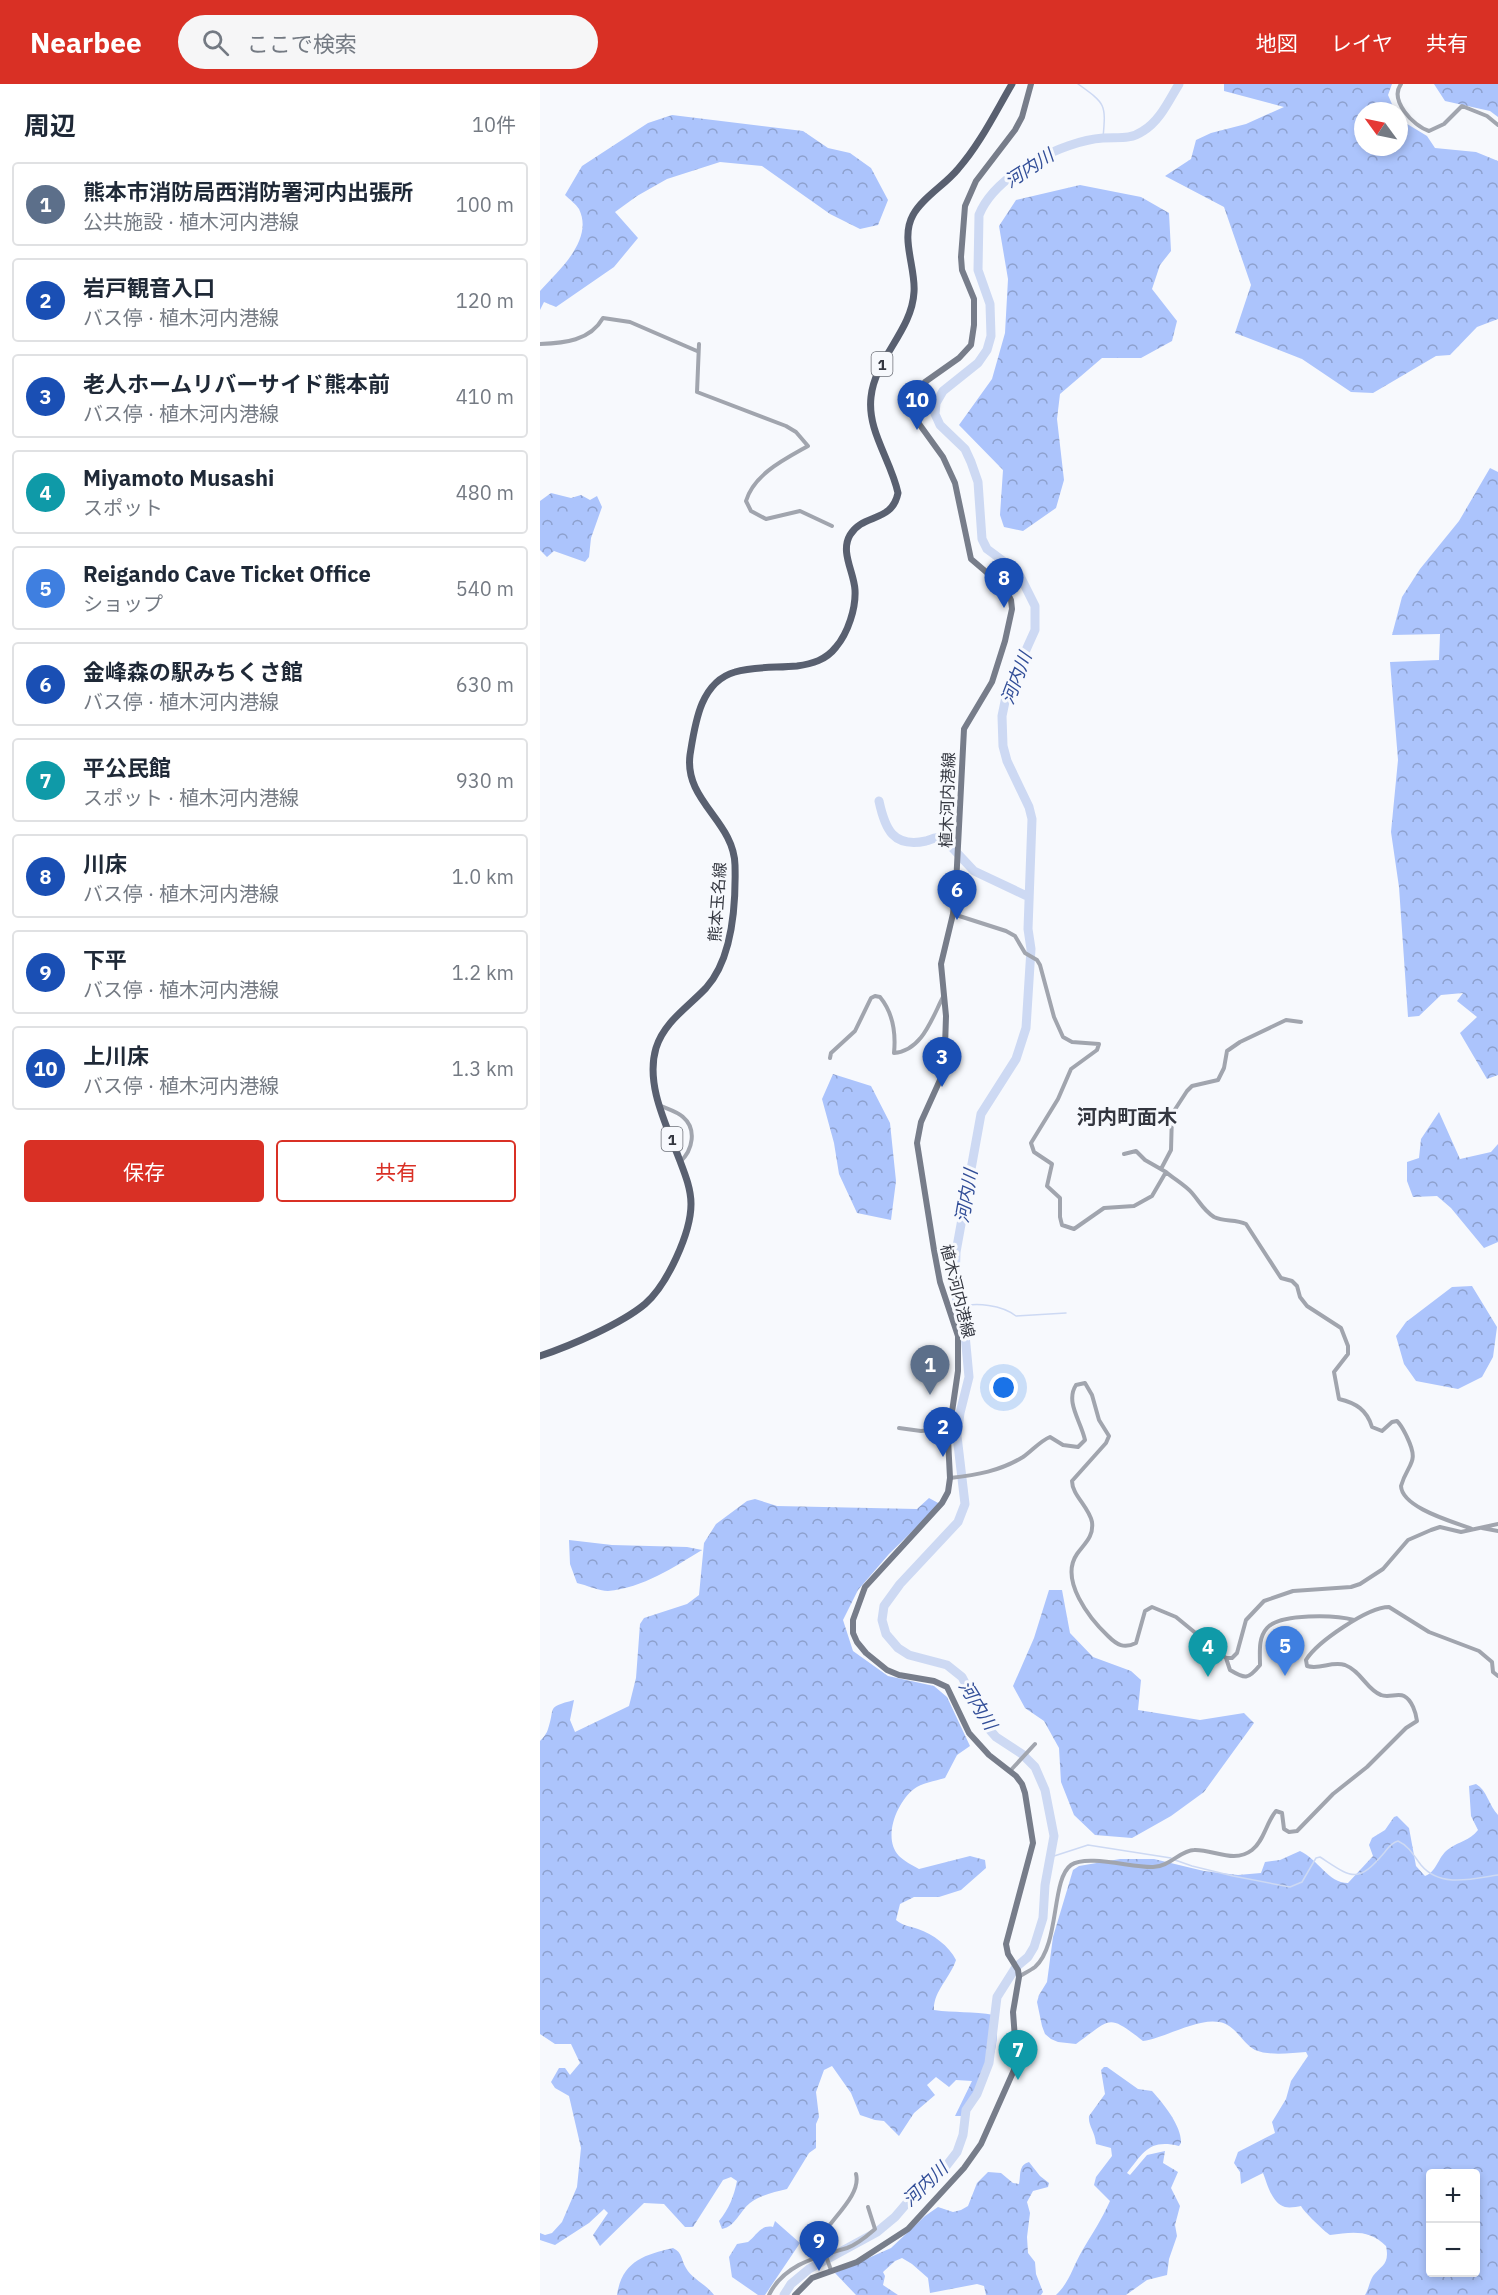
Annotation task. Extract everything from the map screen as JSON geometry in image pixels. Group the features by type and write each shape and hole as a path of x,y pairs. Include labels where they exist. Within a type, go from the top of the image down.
{"main road":[{"name":"熊本玉名線","path":"540,1356 561,1349 625,1317 646,1303 661,1286 683,1242 689,1221 691,1196 660,1106 653,1079 653,1060 667,1026 708,986 720,969 730,940 735,864 733,848 725,829 697,793 689,769 692,741 701,706 714,683 736,671 808,665 827,656 842,638 855,600 854,582 847,550 849,537 857,527 890,510 896,503 898,493 872,422 871,397 878,371 912,308 915,292 908,234 910,223 919,207 967,159 1012,84"},
{"name":"植木河内港線","path":"1019,1973 1008,1954 1006,1944 1033,1843 1022,1784 989,1755 969,1733 947,1687 934,1681 899,1675 887,1670 866,1653 857,1642 853,1632 853,1620 866,1587 942,1503 953,1478 949,1428 958,1371 958,1336 940,1282 933,1250 917,1143 921,1122 936,1091 943,1067 946,1016 941,964 953,914 956,885 964,729 992,682 1012,609 1011,600 1005,588 984,573 970,558 955,483 943,457 917,422 915,404 925,382 959,358 971,345 974,299 962,270 961,257 965,206 976,181 1015,130 1022,117 1031,84"},
{"path":"795,2295 812,2278 831,2268 857,2262 908,2229 970,2161 981,2144 1014,2070 1016,2052 1013,2012 1019,1973"}],"street":[{"path":"1401,84 1397,93 1399,101 1414,124 1424,130 1429,131 1444,124 1462,106 1487,116 1498,125"},
{"path":"540,344 578,339 595,329 603,318 630,322 697,351"},
{"path":"699,344 697,392 786,426 796,432 808,446 785,459 760,479 746,501 751,511 766,519 800,511 832,526"},
{"path":"953,914 1015,936 1025,953 1037,960 1054,1017 1063,1037 1072,1042 1099,1044 1097,1050 1071,1069 1058,1099 1031,1143 1034,1152 1052,1164 1047,1186 1060,1198 1059,1217 1062,1225 1074,1229 1104,1208 1134,1206 1152,1197 1166,1172"},
{"path":"830,1058 831,1053 855,1031 871,998 880,997 892,1018 896,1037 894,1053 903,1052 923,1036 943,996"},
{"path":"1161,1169 1171,1150 1172,1114 1187,1091 1192,1086 1218,1080 1224,1068 1227,1052 1240,1042 1286,1020 1300,1022"},
{"path":"660,1106 682,1116 691,1126 690,1149 680,1161"},
{"path":"1124,1154 1136,1150 1145,1160 1166,1172 1192,1193 1197,1203 1214,1216 1221,1220 1237,1220 1246,1224 1281,1278 1292,1281 1298,1286 1300,1297 1307,1306 1341,1329 1348,1346 1348,1354 1334,1372 1339,1399 1348,1400 1357,1405 1369,1417 1372,1427 1382,1431 1396,1421 1402,1427 1414,1450 1412,1464 1401,1486 1404,1497 1417,1506 1472,1529"},
{"path":"953,1478 1000,1469 1050,1437 1070,1447 1078,1448 1085,1440 1071,1400 1072,1391 1076,1385 1085,1383 1092,1395 1099,1419 1109,1436 1106,1443 1072,1481 1072,1487 1092,1521 1091,1536 1076,1556 1072,1576 1081,1605 1094,1622 1118,1645 1128,1647 1136,1643 1145,1611 1152,1607 1176,1617 1226,1658 1230,1670 1243,1678 1248,1677 1260,1665 1260,1640 1267,1627 1282,1620 1338,1617 1354,1620"},
{"path":"899,1428 921,1431 949,1428"},
{"path":"1226,1658 1232,1658 1237,1653 1246,1620 1264,1601 1293,1591 1351,1587 1360,1584 1383,1569 1408,1540 1440,1527 1461,1532 1498,1524"},
{"path":"1478,1527 1498,1531"},
{"path":"1019,1973 1036,1966 1045,1953 1063,1874 1068,1867 1076,1862 1094,1862 1157,1867 1192,1849 1232,1856 1245,1854 1254,1849 1261,1840 1276,1811 1282,1813 1284,1829 1288,1832 1297,1831 1333,1794 1367,1767 1406,1728 1417,1721 1416,1711 1407,1698 1402,1695 1383,1696 1354,1670 1334,1663 1313,1668 1307,1666 1306,1660 1311,1652 1354,1620 1379,1607 1393,1608 1429,1632 1479,1651 1492,1662 1493,1672 1498,1676"},
{"path":"1010,1772 1035,1744"},
{"path":"831,2268 820,2240 850,2198 855,2188 856,2174"},
{"path":"769,2295 780,2277 803,2262 854,2244 875,2229 868,2207"}],"green space":[{"path":"1224,84 1392,84 1388,95 1391,102 1354,102 1354,156 1408,156 1408,124 1427,136 1435,148 1476,152 1498,161 1498,319 1477,327 1450,355 1436,356 1373,393 1351,392 1302,359 1235,333 1251,285 1224,207 1165,176 1191,159 1196,140 1211,133 1246,124 1284,107 1224,91"},
{"path":"1434,84 1498,84 1498,117 1490,111 1445,101"},
{"path":"672,115 803,131 828,148 850,153 871,168 888,200 878,225 860,229 830,214 762,166 720,162 667,179 615,212 638,238 614,267 556,307 544,302 540,310 540,291 565,264 582,232 579,209 565,195 582,166 648,123"},
{"path":"1080,185 1141,197 1169,213 1171,251 1160,265 1152,289 1177,321 1172,341 1141,358 1102,358 1060,394 1057,419 1064,480 1056,508 1023,531 1004,527 1000,515 1003,470 959,425 992,379 1005,333 1008,279 999,226 1016,200"},
{"path":"1490,468 1498,472 1498,1075 1487,1079 1460,1033 1477,1017 1457,1001 1463,993 1441,995 1419,1016 1408,1017 1399,887 1391,832 1398,760 1390,662 1439,660 1440,634 1392,635 1402,597 1420,569 1459,521"},
{"path":"551,493 571,498 581,495 590,500 597,496 602,507 591,538 589,557 585,562 554,551 547,557 540,550 540,501"},
{"path":"833,1074 871,1086 890,1123 896,1181 891,1220 857,1213 839,1174 834,1143 822,1099"},
{"path":"1439,1112 1460,1159 1491,1152 1498,1144 1498,1242 1484,1248 1451,1208 1437,1196 1413,1197 1407,1181 1407,1162 1419,1158 1421,1139"},
{"path":"1472,1286 1497,1327 1493,1357 1482,1377 1458,1389 1416,1381 1404,1364 1396,1336 1406,1322 1452,1287"},
{"path":"929,1498 940,1504 889,1554 858,1590 843,1620 853,1651 888,1676 934,1686 947,1697 970,1746 957,1755 945,1778 920,1785 902,1802 894,1821 892,1840 899,1856 919,1869 970,1856 985,1860 986,1868 961,1890 939,1897 914,1897 900,1904 896,1920 935,1937 945,1945 956,1960 936,1997 934,2010 994,2015 997,2032 994,2055 979,2088 961,2116 955,2116 972,2081 956,2080 949,2087 936,2077 927,2085 935,2095 914,2113 899,2136 884,2121 860,2115 851,2093 832,2066 824,2070 816,2092 819,2117 816,2124 816,2148 809,2153 787,2189 754,2200 727,2227 722,2229 719,2221 728,2207 737,2181 731,2177 723,2180 693,2227 685,2227 664,2204 644,2203 600,2246 593,2235 608,2213 604,2209 589,2223 555,2245 540,2240 540,2233 545,2235 552,2233 562,2222 577,2187 581,2148 569,2096 555,2088 551,2082 559,2068 565,2068 570,2075 580,2063 571,2044 555,2044 540,2034 540,1741 547,1731 553,1709 574,1700 570,1720 575,1732 629,1706 636,1678 640,1624 644,1618 687,1604 699,1595 704,1543 716,1524 747,1501 755,1499 777,1506 917,1509"},
{"path":"569,1540 612,1545 687,1547 702,1550 646,1581 634,1586 604,1591 577,1583 570,1564"},
{"path":"1049,1590 1062,1590 1070,1633 1093,1657 1131,1671 1141,1680 1138,1710 1200,1720 1244,1713 1254,1723 1204,1792 1171,1816 1132,1838 1095,1835 1074,1815 1061,1782 1059,1748 1044,1721 1025,1708 1013,1686 1034,1638"},
{"path":"1476,1784 1498,1815 1498,2295 1365,2295 1373,2276 1386,2261 1386,2246 1367,2234 1330,2235 1301,2206 1280,2205 1271,2193 1263,2173 1241,2184 1240,2172 1234,2163 1238,2152 1275,2133 1272,2122 1286,2099 1291,2081 1308,2056 1306,2052 1280,2054 1255,2050 1230,2026 1219,2022 1191,2025 1143,2041 1122,2026 1110,2022 1076,2044 1058,2042 1045,2034 1037,2002 1047,1982 1053,1937 1073,1870 1079,1866 1120,1859 1154,1859 1204,1871 1238,1875 1261,1873 1265,1862 1280,1860 1300,1851 1335,1879 1348,1883 1373,1856 1369,1845 1372,1838 1385,1830 1397,1816 1409,1828 1416,1866 1425,1876 1433,1870 1446,1851 1478,1830 1471,1816 1469,1786"},
{"path":"1104,2067 1138,2089 1152,2091 1167,2109 1179,2130 1181,2143 1179,2146 1161,2144 1148,2149 1127,2173 1130,2175 1147,2155 1165,2151 1163,2163 1178,2172 1171,2188 1180,2206 1175,2225 1177,2236 1169,2259 1167,2275 1147,2280 1126,2295 1056,2295 1068,2279 1110,2201 1094,2185 1096,2177 1112,2156 1111,2148 1096,2144 1089,2120 1089,2116 1105,2094 1101,2070"},
{"path":"1029,2162 1049,2183 1048,2187 1033,2191 1027,2202 1030,2213 1028,2253 1035,2262 1036,2274 1043,2292 1041,2295 986,2295 984,2286 977,2284 930,2293 928,2278 902,2258 883,2272 885,2276 883,2285 898,2295 856,2295 835,2273 891,2248 938,2207 953,2212 968,2206 977,2183 988,2172 1001,2173 1013,2183 1019,2184 1022,2168 1025,2163"},
{"path":"775,2221 800,2243 765,2295 758,2295 732,2277 729,2257 737,2244 748,2242 765,2227 773,2227"},
{"path":"673,2248 680,2254 689,2272 714,2295 617,2295 629,2267 643,2257"}],"waterway":[{"path":"1078,84 1094,96 1102,106 1104,111 1103,138"},
{"name":"河内川","path":"784,2295 791,2284 809,2269 877,2232 895,2217 919,2189 940,2174 957,2152 963,2135 966,2110 977,2094 989,2063 997,1997 1016,1967 1028,1957 1034,1947 1043,1918 1045,1885 1054,1836 1045,1790 1035,1767 989,1729 962,1677 947,1665 909,1655 898,1648 886,1634 882,1620 884,1606 900,1584 958,1522 965,1504 957,1436 969,1377 964,1324 957,1303 955,1285 956,1252 981,1114 1016,1059 1026,1028 1031,949 1028,929 1032,819 1029,807 1007,761 1003,746 1002,716 1007,692 1035,630 1035,606 1018,572 987,549 982,539 978,482 971,462 965,449 940,425 935,414 936,403 943,391 978,363 987,350 991,336 990,304 978,270 979,215 987,200 1014,174 1050,153 1087,141 1129,137 1143,131 1159,116 1179,84"},
{"path":"879,801 884,820 892,834 898,839 906,842 944,839 974,871 1029,897"},
{"path":"959,1307 989,1306 1004,1309 1016,1316 1066,1313"},
{"path":"1175,1860 1233,1876 1290,1887 1302,1882 1316,1858 1320,1857 1347,1873 1360,1874 1398,1841 1408,1848 1421,1865 1437,1877 1457,1880 1498,1875"},
{"path":"1051,1857 1088,1845 1171,1858"}],"place":[{"name":"上川床","path":"917,430"},
{"name":"川床","path":"1004,608"},
{"name":"金峰森の駅みちくさ館","path":"957,920"},
{"name":"老人ホームリバーサイド熊本前","path":"942,1087"},
{"name":"熊本市消防局西消防署河内出張所","path":"930,1395"},
{"name":"岩戸観音入口","path":"943,1457"},
{"name":"Reigando Cave Ticket Office","path":"1285,1676"},
{"name":"Miyamoto Musashi","path":"1208,1677"},
{"name":"平公民館","path":"1018,2080"},
{"name":"下平","path":"819,2271"}],"district":[{"name":"河内町面木","path":"1127,1116"}]}
